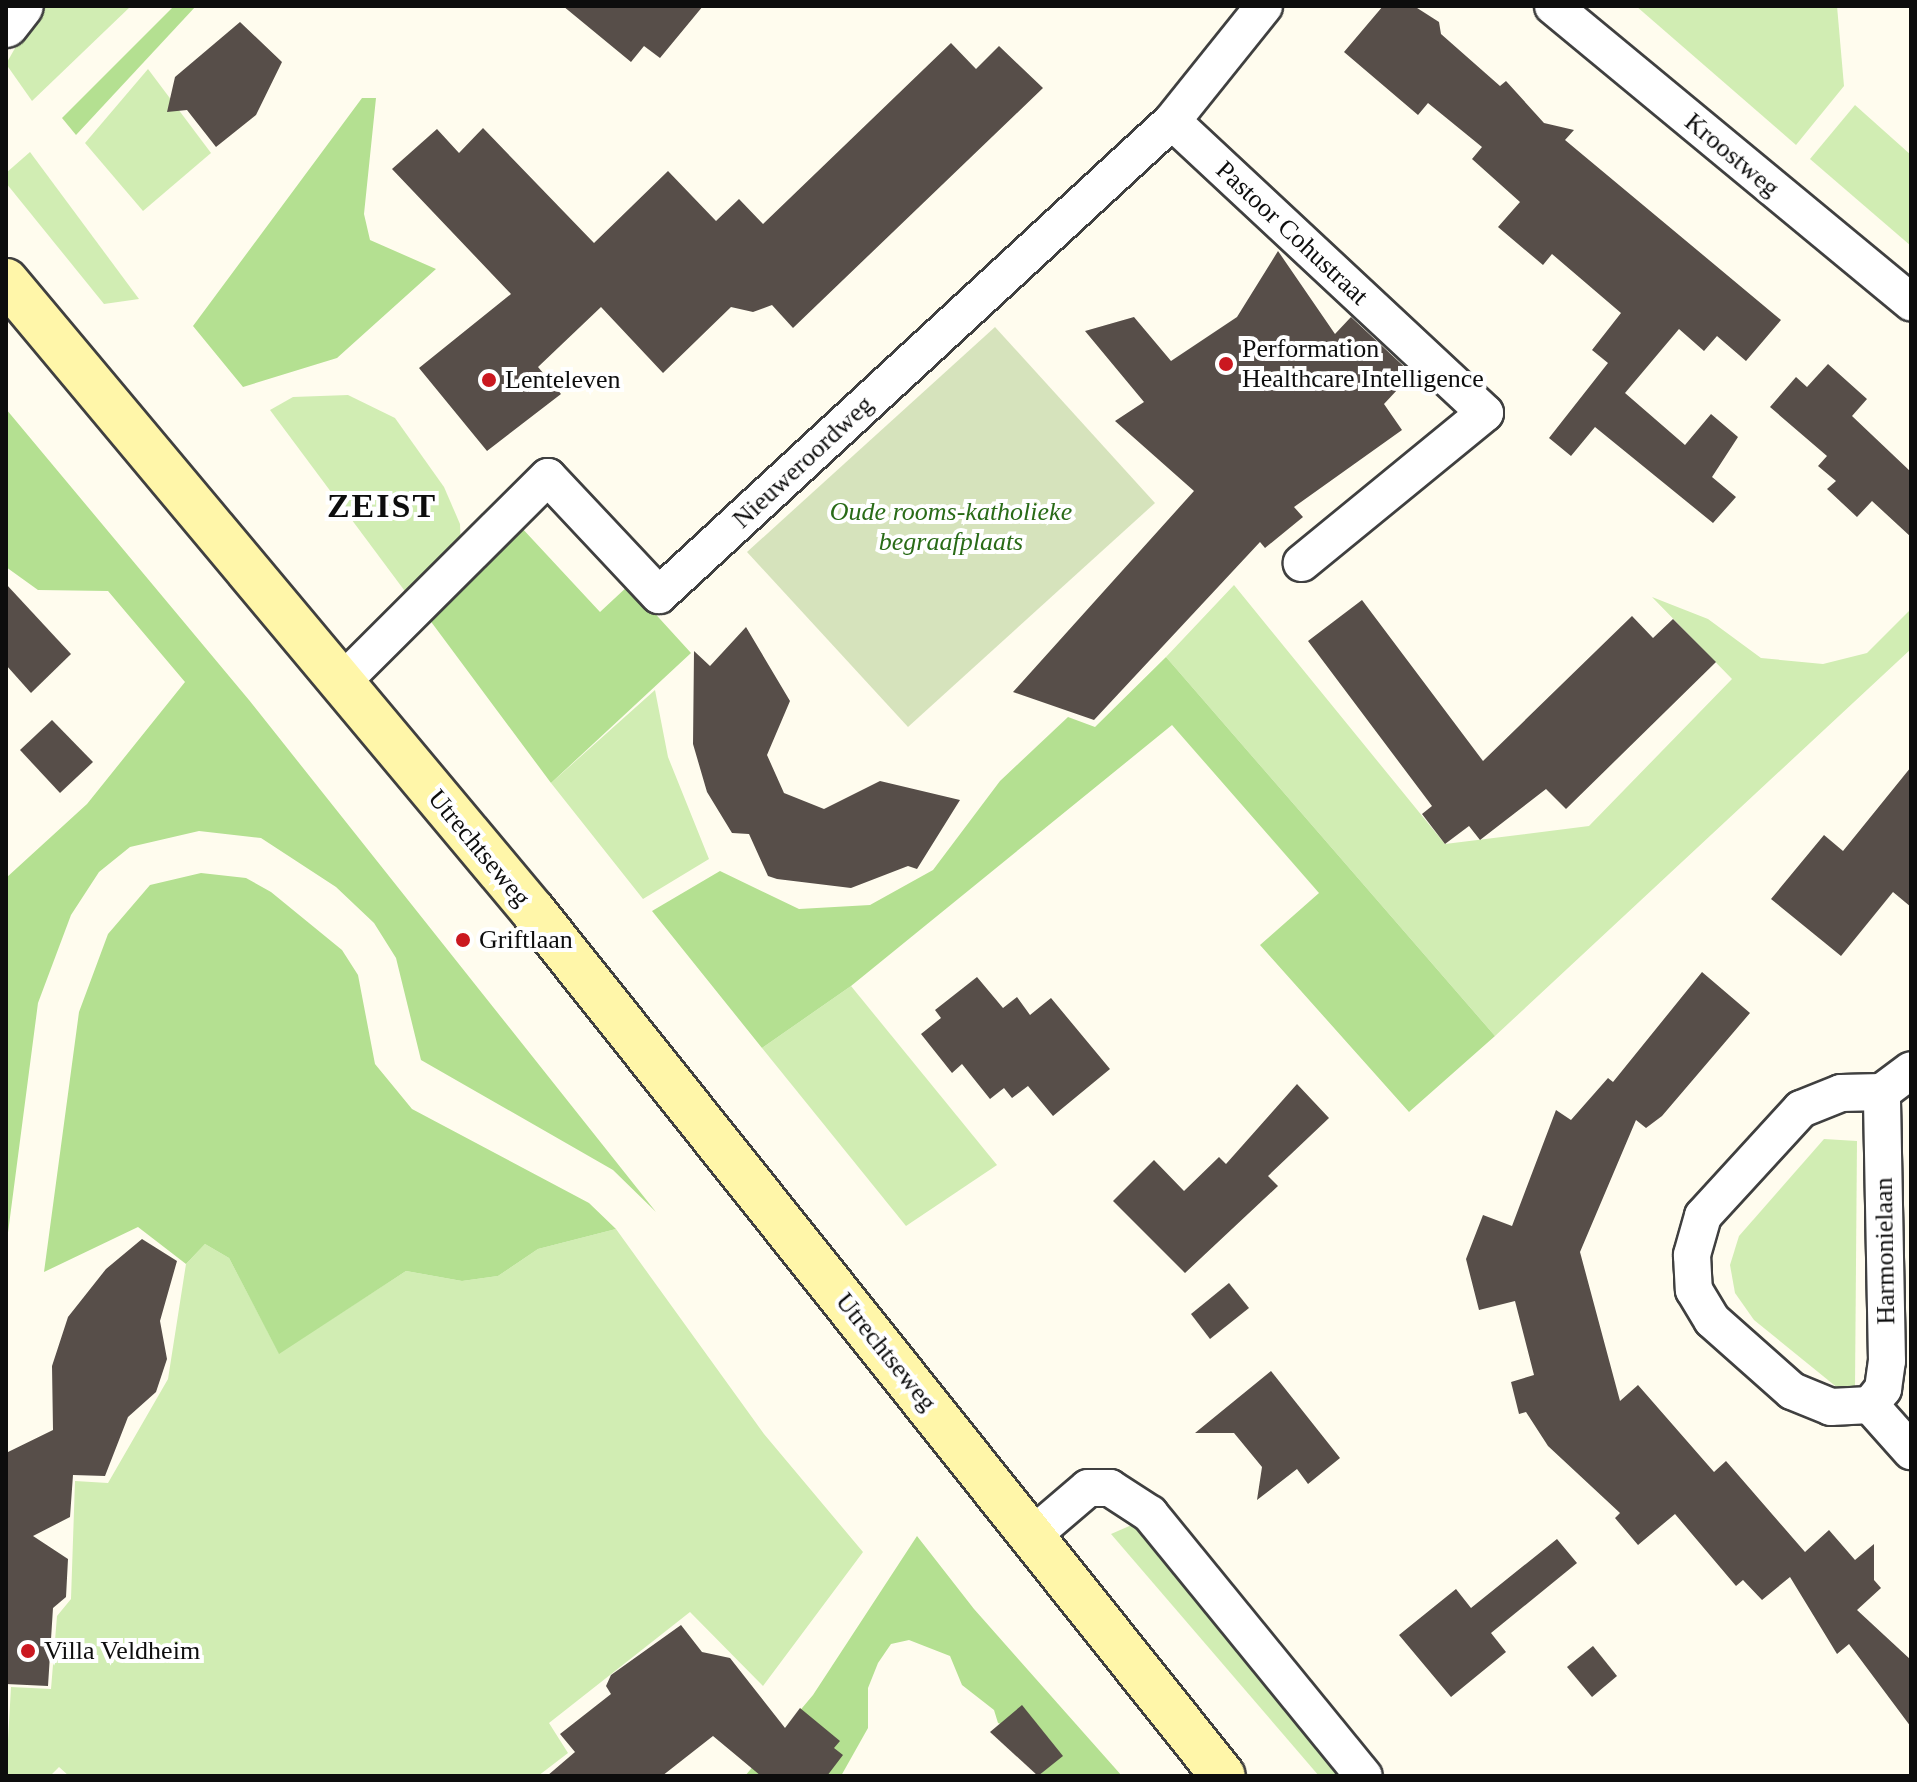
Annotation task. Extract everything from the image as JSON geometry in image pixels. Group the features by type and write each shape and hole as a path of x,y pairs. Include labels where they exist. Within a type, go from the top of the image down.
{"main road":[{"name":"Utrechtseweg","path":"6,281 341,683 1033,1535 1223,1776"}],"street":[{"path":"6,25 21,6"},
{"name":"Nieuweroordweg","path":"341,683 548,477 659,595 1172,121 1264,6"},
{"name":"Kroostweg","path":"1553,6 1911,302"},
{"name":"Pastoor Cohustraat","path":"1172,121 1485,413 1302,563"},
{"path":"1911,1070 1882,1092 1841,1093 1801,1109 1703,1216 1692,1255 1694,1290 1712,1320 1792,1391 1831,1407 1870,1405 1911,1451"},
{"name":"Harmonielaan","path":"1870,1405 1883,1389 1887,1361 1882,1092"},
{"path":"1033,1535 1088,1488 1110,1488 1150,1514 1364,1776"}],"green space":[{"path":"39,6 131,6 32,101 6,64"},
{"path":"174,6 196,6 76,135 62,118"},
{"path":"1636,6 1837,6 1844,86 1796,145"},
{"path":"148,69 211,153 143,211 85,143"},
{"path":"362,98 376,98 364,214 370,240 436,269 337,358 243,387 193,326"},
{"path":"1855,105 1911,155 1911,246 1810,159"},
{"path":"30,152 139,299 104,304 6,183 6,173"},
{"name":"Oude rooms-katholieke begraafplaats","path":"995,327 1155,503 908,727 747,552"},
{"path":"348,395 395,418 444,487 460,524 461,550 410,598 270,410 293,397"},
{"path":"6,409 249,700 656,1212 613,1170 421,1060 396,958 374,923 336,887 261,838 199,831 130,847 99,872 71,915 38,1003 6,1248 6,878 87,804 185,682 108,591 38,590 6,567"},
{"path":"520,526 600,612 629,585 691,653 551,783 429,619"},
{"path":"1234,585 1445,844 1589,826 1732,679 1652,597 1708,619 1761,658 1823,664 1867,653 1911,609 1911,649 1495,1036 1166,657"},
{"path":"1166,657 1495,1036 1409,1112 1260,945 1319,893 1172,725 851,986 762,1048 652,911 720,871 799,909 870,905 933,870 1000,781 1068,717 1095,727"},
{"path":"655,690 668,757 709,859 643,899 551,783"},
{"path":"201,873 246,878 271,892 342,950 358,975 375,1064 412,1109 589,1203 616,1229 538,1249 498,1276 462,1281 406,1271 279,1354 229,1258 205,1244 186,1264 138,1227 44,1272 79,1012 108,934 150,885"},
{"path":"851,986 997,1165 906,1226 762,1048"},
{"path":"1824,1139 1857,1141 1855,1387 1839,1389 1754,1320 1735,1293 1730,1265 1739,1236"},
{"path":"616,1229 764,1434 863,1552 763,1686 690,1612 549,1723 568,1753 538,1776 69,1776 59,1767 50,1776 6,1776 11,1687 51,1689 57,1616 71,1599 75,1481 108,1483 168,1379 186,1264 205,1244 229,1258 279,1353 406,1271 462,1281 498,1276 538,1249"},
{"path":"1134,1524 1346,1776 1319,1776 1111,1534"},
{"path":"917,1536 974,1609 1122,1776 1040,1776 1053,1745 998,1723 994,1710 962,1685 950,1656 909,1640 891,1644 878,1663 868,1688 868,1728 841,1776 745,1776 813,1695"}],"building":[{"path":"563,6 703,6 660,58 644,46 631,62"},
{"path":"1383,6 1414,6 1439,22 1441,34 1500,86 1506,81 1544,123 1574,130 1565,140 1781,320 1746,361 1717,336 1704,351 1679,329 1625,393 1685,445 1711,414 1738,437 1712,477 1736,497 1713,523 1595,427 1571,456 1549,438 1608,363 1592,350 1621,313 1552,254 1543,265 1498,227 1520,202 1472,159 1482,147 1428,103 1418,115 1344,52"},
{"path":"240,22 282,62 256,115 216,147 187,110 167,112 175,77"},
{"path":"951,43 976,69 999,46 1043,88 793,328 772,305 753,312 731,307 663,373 601,307 538,367 561,394 487,451 419,368 511,294 392,169 437,129 459,153 483,128 594,243 668,171 716,221 739,199 763,224"},
{"path":"1278,251 1335,334 1351,317 1412,374 1384,404 1402,430 1294,507 1303,517 1265,548 1260,542 1094,720 1013,692 1194,491 1115,421 1144,402 1085,331 1134,317 1171,361 1237,317"},
{"path":"1828,364 1867,399 1852,416 1911,472 1911,537 1872,501 1857,517 1827,489 1836,481 1818,466 1827,456 1770,407 1796,377 1807,387"},
{"path":"6,584 71,654 31,693 6,665"},
{"path":"1362,600 1483,761 1632,616 1653,638 1673,619 1716,662 1566,809 1546,789 1480,840 1469,826 1445,844 1422,814 1432,806 1308,641"},
{"path":"746,627 790,701 767,755 784,793 824,809 880,781 960,800 917,869 908,866 851,888 777,879 768,876 749,834 732,833 707,792 693,744 694,651 710,666"},
{"path":"52,720 93,762 60,793 20,750"},
{"path":"1911,767 1911,907 1893,892 1841,956 1771,899 1824,835 1843,851"},
{"path":"1702,972 1750,1013 1662,1116 1646,1128 1636,1120 1580,1252 1620,1401 1638,1385 1714,1472 1726,1461 1805,1552 1829,1530 1855,1560 1874,1544 1874,1580 1881,1588 1857,1610 1911,1660 1911,1727 1849,1644 1837,1654 1790,1577 1762,1600 1743,1580 1736,1586 1675,1514 1638,1545 1615,1518 1620,1513 1548,1446 1526,1412 1519,1414 1511,1382 1534,1375 1515,1301 1479,1310 1466,1259 1483,1215 1512,1226 1556,1110 1571,1120 1608,1078 1613,1082"},
{"path":"977,977 1003,1008 1017,997 1030,1015 1051,998 1110,1069 1053,1116 1028,1086 1012,1098 1004,1088 990,1099 962,1064 952,1073 921,1034 941,1018 935,1010"},
{"path":"1297,1084 1329,1118 1268,1176 1278,1186 1185,1273 1113,1201 1154,1160 1184,1191 1219,1157 1226,1164"},
{"path":"142,1239 177,1261 160,1321 167,1359 156,1392 128,1417 105,1476 73,1475 70,1517 33,1536 68,1559 66,1597 53,1608 48,1686 6,1684 6,1453 53,1430 52,1366 68,1317 106,1269"},
{"path":"1229,1283 1249,1308 1210,1339 1191,1314"},
{"path":"1271,1371 1340,1458 1308,1484 1297,1469 1257,1500 1262,1467 1234,1433 1195,1433"},
{"path":"1557,1539 1577,1563 1491,1633 1506,1652 1451,1697 1399,1635 1456,1589 1471,1608"},
{"path":"681,1625 702,1652 730,1658 785,1728 800,1708 840,1741 834,1748 843,1755 827,1776 761,1776 713,1736 662,1776 547,1776 575,1752 560,1734 611,1694 606,1686 611,1675"},
{"path":"1593,1646 1617,1676 1592,1697 1567,1667"},
{"path":"1022,1705 1063,1756 1038,1776 990,1732"}],"place":[{"name":"Performation Healthcare Intelligence","path":"1226,364"},
{"name":"Lenteleven","path":"489,380"},
{"name":"Griftlaan","path":"463,940"},
{"name":"Villa Veldheim","path":"28,1651"}],"district":[{"name":"ZEIST","path":"382,506"}]}
